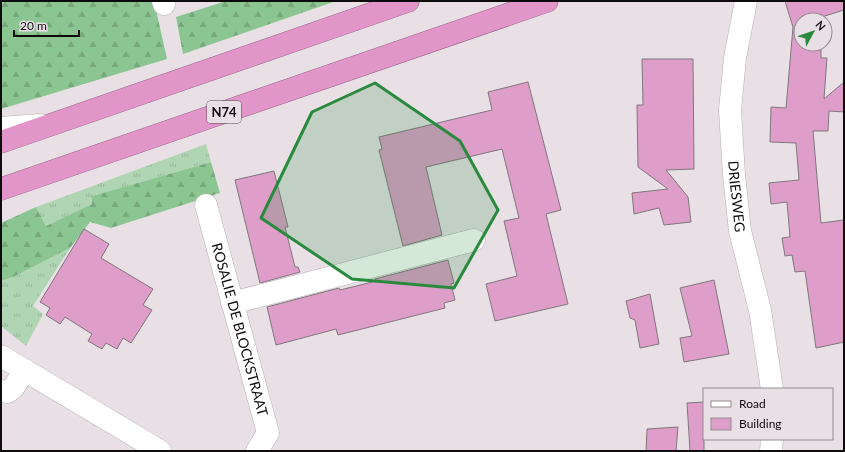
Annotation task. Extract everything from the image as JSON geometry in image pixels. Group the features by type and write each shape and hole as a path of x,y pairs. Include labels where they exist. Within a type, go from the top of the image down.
{"highway":[{"path":"1,142 408,1"},
{"name":"N74","path":"1,189 547,1"}],"street":[{"name":"DRIESWEG","path":"746,1 735,58 730,110 734,175 740,231 760,310 772,388"},
{"path":"1,128 51,125"},
{"name":"ROSALIE DE BLOCKSTRAAT","path":"206,205 268,433 257,451"},
{"path":"232,303 474,240"},
{"path":"1,356 160,451"},
{"path":"1,391 8,392 13,388 25,370"},
{"path":"771,451 772,440"}],"highlighted area":[{"path":"375,83 460,141 498,210 454,288 352,279 261,218 312,112"}],"green space":[{"path":"7,1 154,1 167,59 1,109 1,3"},
{"path":"226,1 336,1 183,54 176,17"},
{"path":"206,144 211,162 92,196 92,204 46,226 36,207"},
{"path":"211,162 220,193 111,228 90,222 70,248 13,277 1,281 1,223 36,207 46,226 92,204 92,196"},
{"path":"70,248 33,306 43,314 26,346 1,326 1,281 13,277"}],"building":[{"path":"785,1 844,1 844,10 833,13 833,12 793,12 793,27"},
{"path":"793,27 793,52 821,52 821,58 827,58 824,99 844,82 844,112 829,111 828,131 813,131 821,223 844,220 844,342 816,348 805,271 795,272 792,255 785,256 782,238 790,237 787,202 771,204 769,183 799,180 796,143 770,142 771,107 786,108"},
{"path":"642,59 693,59 694,169 666,170 688,197 691,222 664,225 659,208 634,214 632,193 668,189 638,167 637,105 643,105"},
{"path":"528,82 561,210 546,214 568,304 495,321 486,284 517,276 504,221 519,218 502,149 426,167 442,235 403,246 379,150 382,149 379,137 492,110 488,92"},
{"path":"274,171 288,227 285,227 295,267 298,267 300,272 260,283 235,180"},
{"path":"84,229 109,244 101,258 153,289 143,305 152,310 131,343 123,338 117,349 106,343 102,349 88,341 92,334 65,317 60,324 46,315 50,308 40,302"},
{"path":"448,260 454,283 451,284 455,300 444,303 445,308 338,335 336,329 276,345 267,307 339,288 340,290 376,281 375,279"},
{"path":"714,280 729,354 684,362 680,338 692,336 680,288"},
{"path":"650,294 659,344 640,348 635,320 630,318 626,301"},
{"path":"703,402 704,451 690,451 687,403"},
{"path":"678,427 676,451 646,451 647,429"}]}
